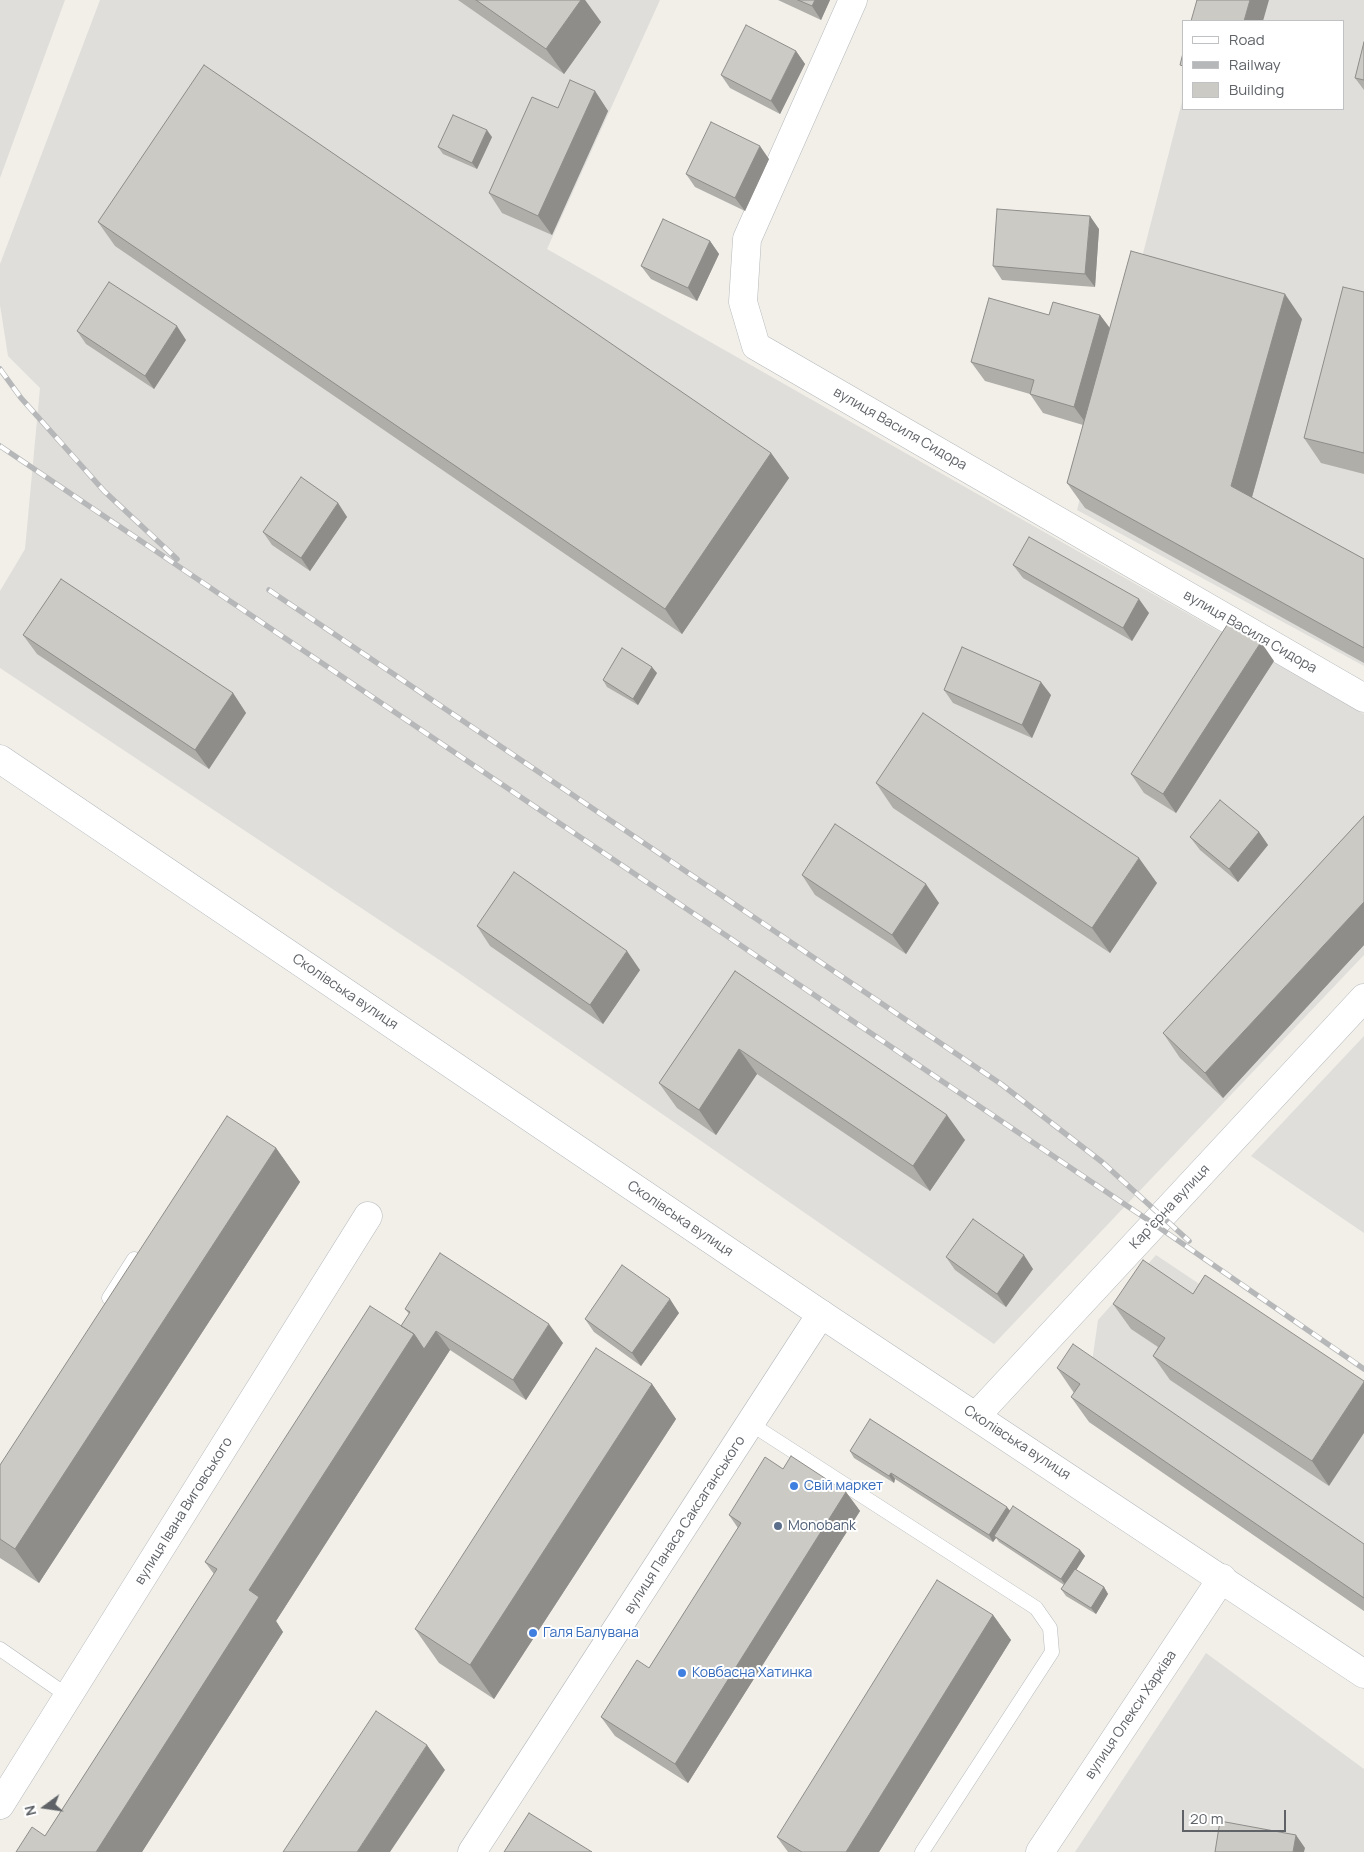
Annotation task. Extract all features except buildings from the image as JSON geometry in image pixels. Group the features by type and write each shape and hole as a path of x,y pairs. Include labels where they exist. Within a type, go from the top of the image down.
{"street":[{"name":"вулиця Василя Сидора","path":"853,0 747,239 743,302 756,346 1364,698"},
{"name":"Сколівська вулиця","path":"0,758 821,1314 1222,1578 1364,1674"},
{"name":"Карʼєрна вулиця","path":"976,1416 1364,998"},
{"name":"вулиця Івана Виговського","path":"0,1805 368,1216"},
{"name":"вулиця Панаса Саксаганського","path":"472,1852 821,1314"},
{"name":"вулиця Олекси Харківа","path":"1040,1852 1222,1578"}],"lane":[{"path":"102,1309 134,1259"},
{"name":"вулиця Панаса Саксаганського","path":"751,1424 1036,1608 1050,1628 1052,1652 922,1852"},
{"path":"0,1650 68,1696"}],"shaded area":[{"path":"0,0 65,0 0,178"},
{"path":"100,0 660,0 547,249 1364,714 1364,955 994,1344 453,969 0,668 0,591 25,549 40,388 8,356 0,305 0,264"},
{"path":"1209,0 1364,0 1364,666 1077,510 1182,102 1182,110 1344,110 1344,20 1203,20"},
{"path":"1364,1036 1364,1233 1251,1156"},
{"path":"1156,1255 1364,1394 1364,1611 1089,1422 1091,1369 1098,1320"},
{"path":"1206,1653 1364,1769 1364,1852 1075,1852"}],"railway":[{"path":"0,369 21,398 104,491 177,559"},
{"path":"0,446 1154,1224 1364,1369"},
{"path":"269,590 1001,1084 1102,1162 1189,1241"}],"place":[{"name":"Свій маркет","path":"794,1486"},
{"name":"Monobank","path":"778,1526"},
{"name":"Галя Балувана","path":"533,1633"},
{"name":"Ковбасна Хатинка","path":"682,1673"}]}
